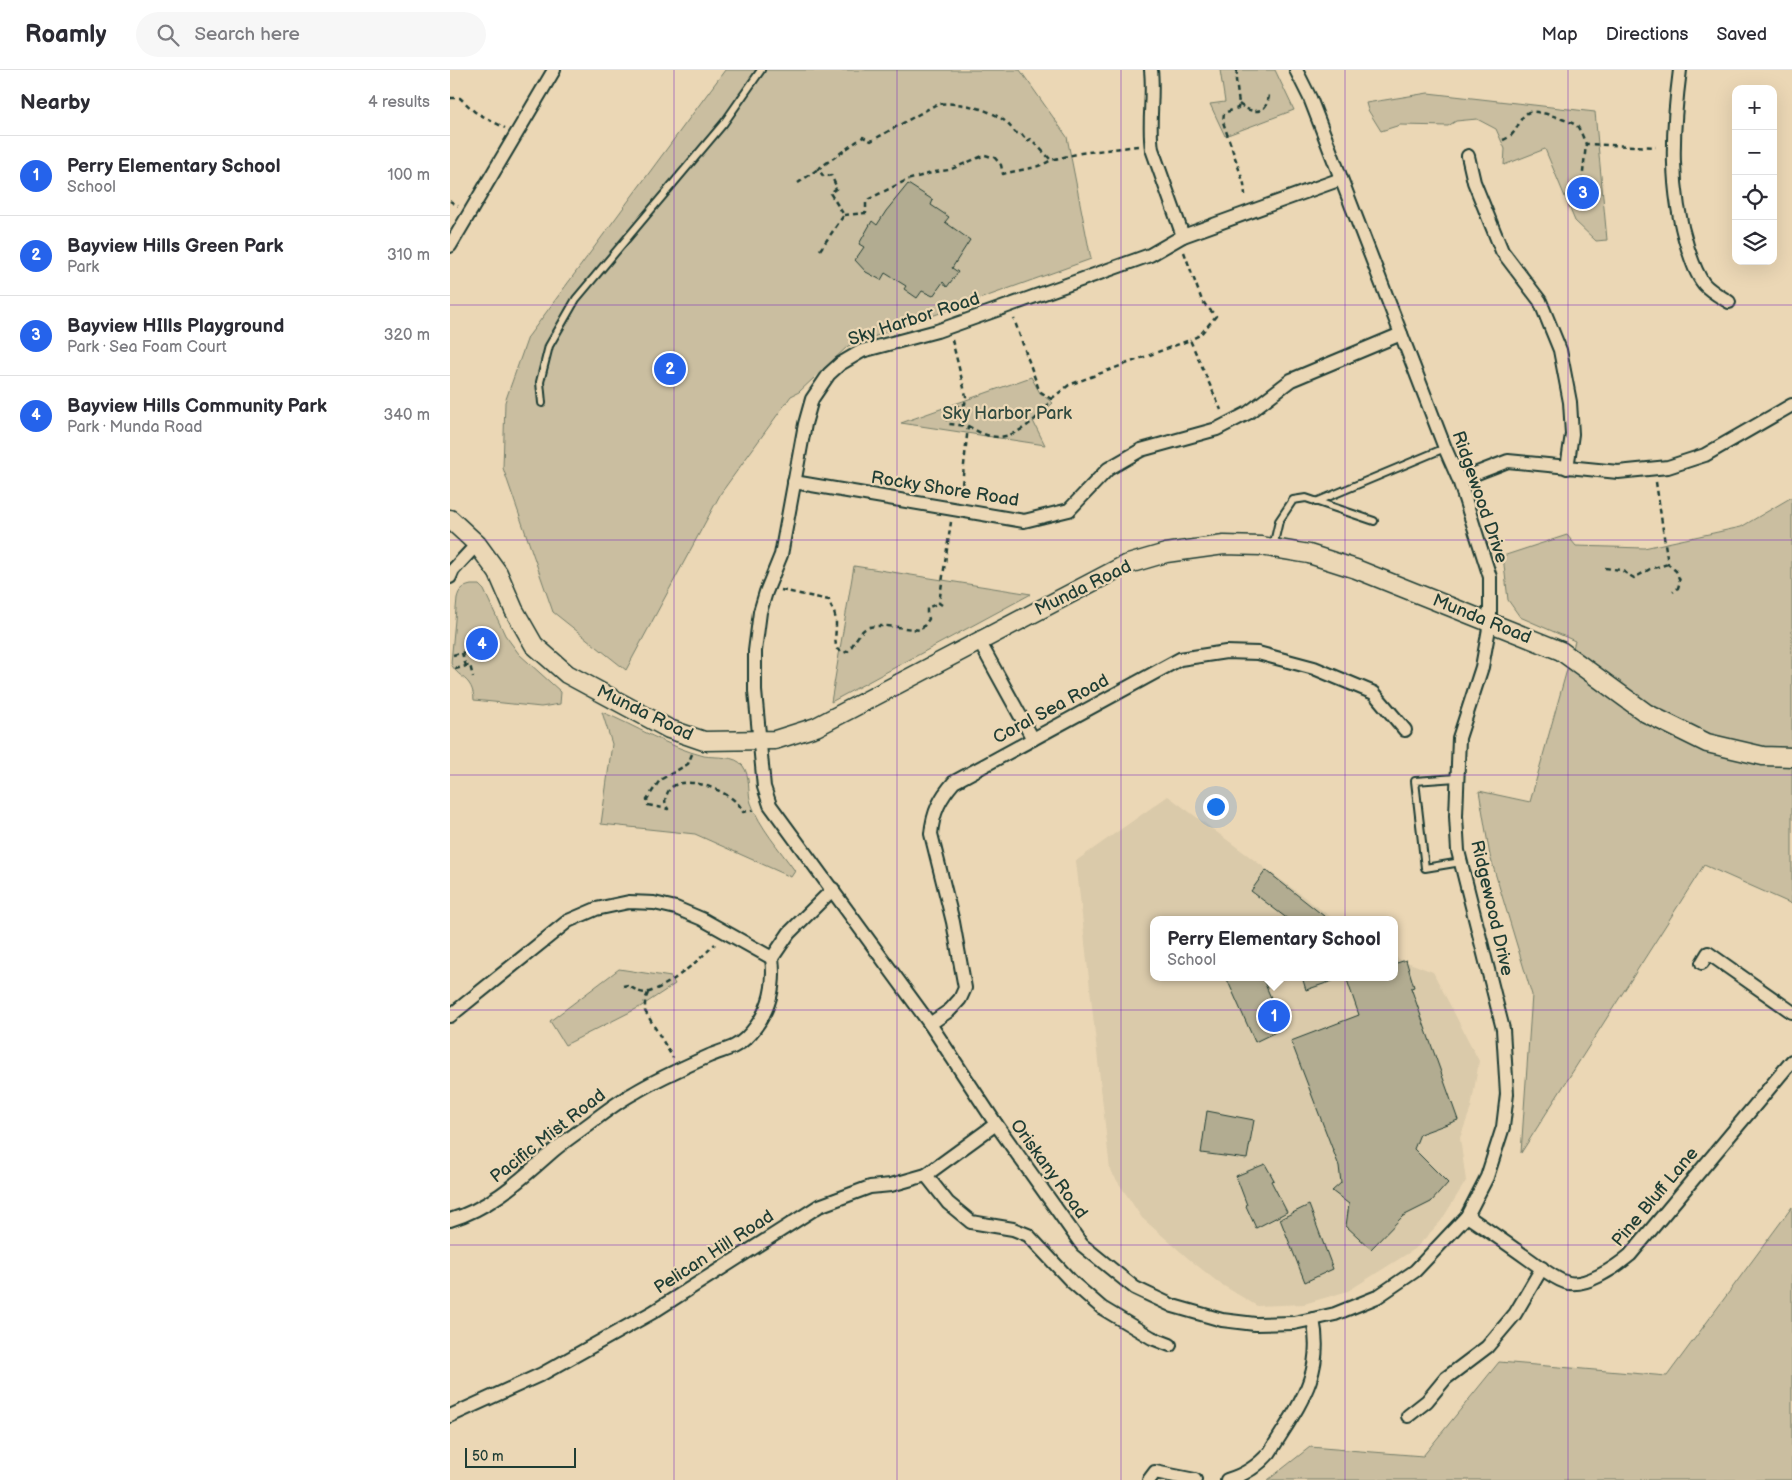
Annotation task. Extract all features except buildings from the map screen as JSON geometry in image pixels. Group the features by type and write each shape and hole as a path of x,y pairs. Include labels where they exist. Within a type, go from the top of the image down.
{"street":[{"path":"450,246 554,70"},
{"path":"1151,70 1150,136 1152,149 1183,236"},
{"name":"Ridgewood Drive","path":"1296,70 1310,98 1459,480 1490,577 1490,623 1482,667 1459,738 1456,816 1458,850 1503,1029 1507,1094 1503,1127 1487,1178 1467,1216"},
{"path":"1680,70 1674,114 1673,156 1678,210 1694,267 1704,284 1729,302"},
{"path":"1468,156 1474,182 1502,251 1540,301 1560,350 1570,402 1572,434 1566,468"},
{"name":"Sky Harbor Road","path":"760,741 755,691 755,651 760,612 781,555 805,424 812,399 819,386 829,374 850,357 862,351 937,331 1150,255 1183,236 1341,179"},
{"name":"Rocky Shore Road","path":"794,482 1024,521 1069,510 1108,469 1141,450 1217,429 1248,412 1291,380 1401,334"},
{"path":"1459,480 1508,461 1618,472 1668,467 1705,455 1792,405"},
{"name":"Munda Road","path":"450,519 477,544 498,572 514,610 534,645 567,674 669,729 704,741 775,740 816,727 1125,565 1166,552 1224,545 1273,548 1309,554 1356,569 1561,651 1646,713 1707,743 1763,756 1792,757"},
{"path":"450,577 453,570 477,544"},
{"path":"979,641 1033,738"},
{"name":"Coral Sea Road","path":"930,1024 950,1010 960,998 964,988 953,922 931,834 938,804 954,782 1180,659 1226,652 1258,653 1314,668 1374,693 1405,730"},
{"name":"Oriskany Road","path":"760,741 764,787 770,805 930,1024 996,1124 1082,1245 1135,1288 1173,1306 1222,1320 1274,1324 1313,1319 1357,1306 1397,1285 1415,1271 1467,1216"},
{"path":"450,1016 568,921 596,909 629,902 654,903 676,908 702,919 772,958 790,932 833,889"},
{"path":"1702,963 1708,953 1792,1012"},
{"name":"Pacific Mist Road","path":"450,1220 492,1201 541,1163 569,1138 623,1099 709,1056 732,1049 745,1039 760,1022 768,1007 772,993 774,972 772,958"},
{"name":"Pine Bluff Lane","path":"1467,1216 1566,1283 1598,1277 1620,1264 1630,1255 1792,1061"},
{"name":"Pelican Hill Road","path":"450,1416 542,1374 653,1312 819,1206 870,1187 891,1185 926,1175 996,1124"},
{"path":"926,1175 948,1203 971,1222 1013,1229 1028,1235 1072,1282 1102,1308 1152,1338 1170,1345"},
{"path":"1408,1416 1427,1401 1446,1378 1487,1347 1515,1314 1542,1268"},
{"path":"1227,1480 1246,1473 1264,1460 1304,1395 1310,1382 1316,1356 1317,1344 1313,1319"},
{"path":"1149,1480 1155,1472 1195,1480"}],"lane":[{"path":"542,403 540,382 549,346 576,299 718,130 761,70"},
{"path":"1316,502 1445,448"},
{"path":"1273,548 1279,521 1292,500 1306,498 1374,521"},
{"path":"1456,778 1415,781 1425,868 1461,862"}],"path":[{"path":"1238,70 1236,80 1238,108 1224,113 1223,122 1244,184 1245,195"},
{"path":"1239,104 1246,109 1258,111 1264,109 1268,103 1269,95"},
{"path":"450,98 460,98 475,112 506,129"},
{"path":"798,183 863,137 871,141 937,104 946,103 982,109 1003,119 1016,134 1021,133 1027,141 1031,139 1051,160"},
{"path":"1503,140 1515,133 1522,117 1529,112 1536,111 1569,121 1578,128 1586,144 1582,182 1578,190"},
{"path":"1586,144 1656,147"},
{"path":"844,215 866,213 866,203 869,199 906,180 949,170 985,155 995,158 1001,165 1003,174 1016,170 1037,168 1051,160 1081,153 1139,146"},
{"path":"818,169 824,177 830,175 837,188 830,193 844,215"},
{"path":"450,201 458,206"},
{"path":"820,250 844,215"},
{"path":"952,340 966,396 965,404 956,406 947,412 946,418 949,424 968,426 992,436 1000,437 1011,434 1027,425 1047,407 1052,399 1069,385 1200,335 1216,316 1201,298 1184,252"},
{"path":"1014,319 1038,387 1041,392 1052,399"},
{"path":"1190,340 1221,410"},
{"path":"967,495 962,485 968,426"},
{"path":"1656,482 1668,564 1676,571 1680,581 1678,588 1673,592"},
{"path":"939,603 952,521"},
{"path":"1605,568 1622,570 1634,578 1650,569 1668,564"},
{"path":"780,590 830,600 830,606 835,616 835,644 837,649 844,653 848,651 865,629 870,627 882,625 921,630 929,619 927,608 939,603"},
{"path":"453,655 473,650"},
{"path":"462,653 466,666"},
{"path":"455,669 470,665 473,677"},
{"path":"692,754 688,764 660,780 647,799 648,805 668,809 665,804 668,790 677,783 690,782 713,788 736,800 742,807 743,812 753,810"},
{"path":"672,1058 645,1011 645,1000 648,993 683,973 715,944"},
{"path":"624,986 628,985 636,991 648,993"}],"shaded area":[{"path":"1168,796 1330,916 1150,916 1150,981 1398,981 1398,959 1433,972 1479,1061 1471,1108 1460,1138 1466,1181 1441,1221 1415,1249 1348,1291 1304,1304 1257,1306 1219,1283 1142,1218 1110,1170 1076,861"}],"green space":[{"path":"725,70 1020,70 1067,137 1091,259 848,346 799,392 791,396 721,493 626,670 553,612 503,468 505,402 528,337"},
{"path":"1220,70 1275,70 1294,110 1225,136 1210,104 1225,102"},
{"path":"1428,93 1595,112 1607,240 1596,241 1575,221 1545,149 1504,165 1505,149 1496,129 1477,119 1456,121 1448,126 1400,125 1381,131 1368,110 1366,103"},
{"name":"Sky Harbor Park","path":"1031,377 1040,393 1053,403 1033,421 1045,445 901,423"},
{"path":"1792,497 1792,904 1704,865 1521,1153 1532,995 1490,856 1479,791 1530,802 1575,641 1520,617 1508,600 1503,556 1567,535 1576,546 1644,548 1741,527"},
{"path":"854,566 1031,594 831,702"},
{"path":"471,585 479,585 484,590 505,635 519,654 561,692 560,704 541,707 474,700 471,686 451,663 457,598 461,589"},
{"path":"602,712 665,742 691,752 740,762 747,775 751,803 770,838 795,871 791,877 695,834 601,824 612,744"},
{"path":"619,969 671,977 675,984 640,1007 565,1045 550,1021"},
{"path":"1792,1207 1792,1480 1268,1480 1310,1447 1423,1456 1499,1362 1667,1376"}],"place":[{"name":"Bayview HIlls Playground","path":"1583,193"},
{"name":"Bayview Hills Green Park","path":"670,369"},
{"name":"Bayview Hills Community Park","path":"482,644"},
{"name":"Perry Elementary School","path":"1274,1016"}]}
